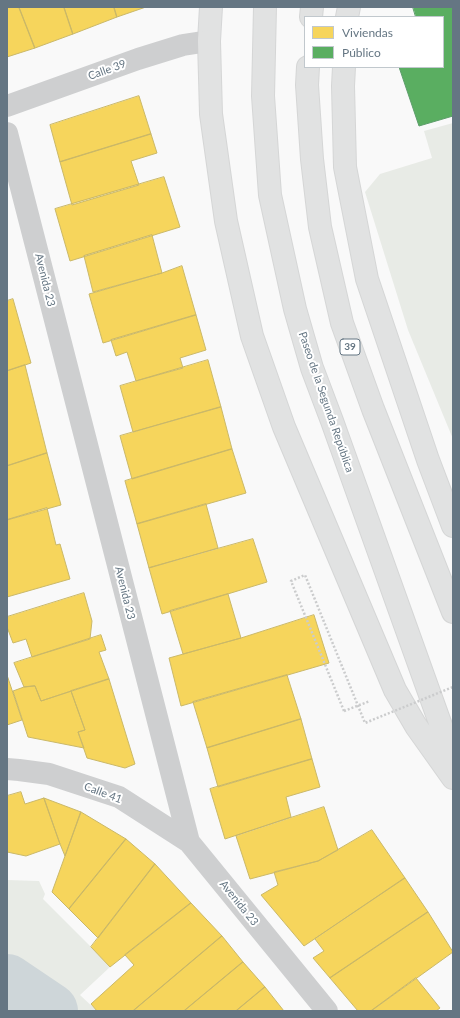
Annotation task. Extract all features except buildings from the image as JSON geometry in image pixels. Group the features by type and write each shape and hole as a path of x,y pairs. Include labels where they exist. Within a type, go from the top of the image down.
{"main road":[{"path":"211,7 209,40 211,114 226,222 252,336 284,427 395,690 416,726 453,778"},
{"name":"Paseo de la Segunda República","path":"265,7 263,96 270,195 295,309 312,368 335,428 453,759"},
{"name":"39","path":"308,68 307,85 312,159 320,227 342,323 372,409 453,612"},
{"path":"344,68 345,167 367,279 428,460 453,526"}],"street":[{"name":"Calle 39","path":"7,106 138,59 183,45 209,40"},
{"name":"Avenida 23","path":"7,133 189,842 327,1011"},
{"name":"Calle 41","path":"7,769 49,774 119,797 189,842"}],"path":[{"path":"344,711 291,581 305,575 365,723 453,687"}],"shaded area":[{"path":"453,123 453,439 408,330 365,192 380,174 432,158 424,131"},
{"path":"7,880 39,881 45,894 43,899 110,967 80,995 97,1011 7,1011"}],"waterway":[{"path":"7,982 50,1011"}]}
